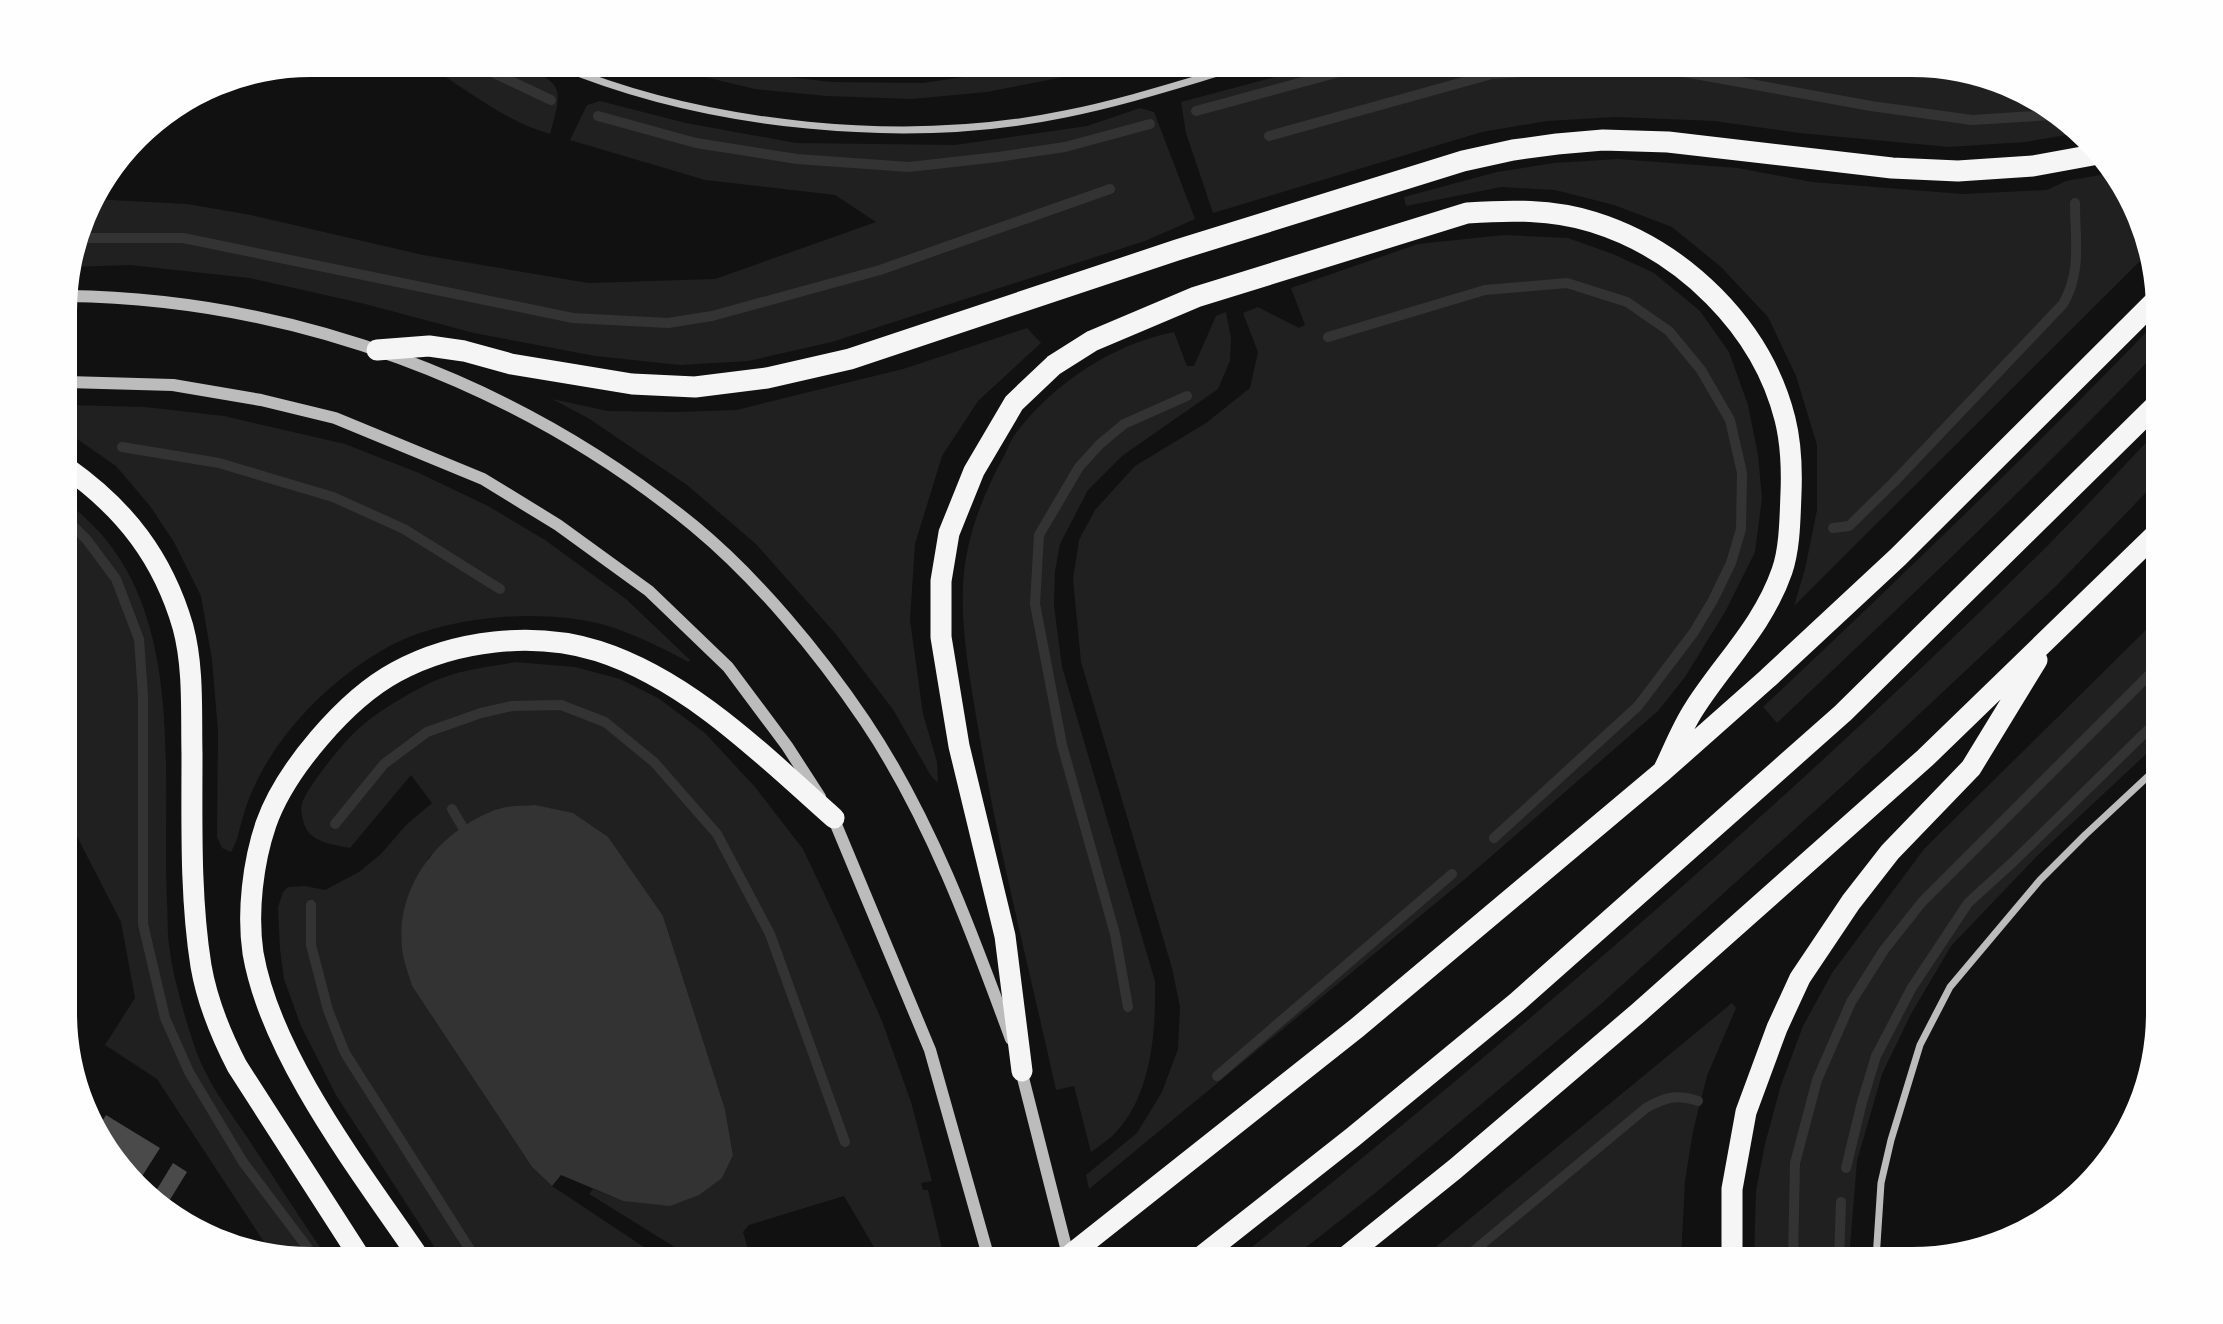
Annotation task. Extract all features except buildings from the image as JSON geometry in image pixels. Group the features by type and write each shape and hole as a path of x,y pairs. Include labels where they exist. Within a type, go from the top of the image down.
{"highway":[{"path":"377,350 429,346 464,351 511,364 632,384 695,387 767,378 850,359 1177,250 1463,161 1513,150 1603,140 1668,142 1892,168 1958,171 2033,166 2086,156"},
{"path":"1022,1071 1005,936 955,719 941,637 941,580 949,533 974,471 1014,403 1054,365 1092,341 1196,298 1454,217 1513,209 1557,214 1593,222 1653,248 1709,290 1747,334 1785,419 1792,461 1790,517 1782,570 1763,612 1742,646 1693,710 1663,771"},
{"path":"1083,1247 1358,1027 1663,771 1769,678 1898,557 2145,311"},
{"path":"1214,1246 1353,1137 1517,1002 1822,732 2145,415"},
{"path":"77,476 118,510 148,546 169,588 184,630 191,687 195,909 201,968 221,1035 237,1066 353,1247"},
{"path":"1359,1246 1455,1169 1639,1013 1925,758 2145,545"},
{"path":"1732,1246 1732,1189 1746,1112 1777,1028 1800,978 1851,902 1890,852 1971,768 2053,635"},
{"path":"412,1247 292,1062 267,1003 253,952 251,904 259,851 267,821 286,785 330,725 351,705 394,673 425,659 466,646 524,640 595,650 630,663 659,679 732,728 834,818"}],"street":[{"path":"590,78 699,109 767,120 850,128 969,128 1065,114 1199,77"},
{"path":"78,296 125,297 246,313 308,328 377,350 467,385 555,429 637,483 696,527 751,580 815,653 852,703 916,808 974,940 1022,1071 1064,1247"},
{"path":"77,382 173,385 261,400 335,418 483,479 558,525 649,591 728,667 787,746 834,818 930,1049 986,1247"},
{"path":"1877,1246 1881,1183 1891,1140 1920,1045 1950,987 2040,880 2145,779"}],"shaded area":[{"path":"1273,77 1912,77 1973,85 2002,95 2029,108 2065,135 2025,142 1949,147 1799,133 1714,121 1617,117 1547,121 1482,132 1213,213 1186,133 1181,102"},
{"path":"447,78 546,78 557,90 557,107 550,134 518,122"},
{"path":"708,78 795,78 831,82 923,83 960,78 1062,78 987,92 912,99 826,96 755,89"},
{"path":"600,101 686,123 796,143 955,145 1087,126 1140,108 1154,112 1195,219 1145,241 832,342 748,361 680,365 595,356 474,333 365,304 249,278 130,265 82,267 89,236 105,200 187,204 251,215 423,255 588,283 715,279 876,222 835,195 705,180 570,140 587,105"},
{"path":"1617,159 1738,168 1812,182 1963,194 2047,190 2066,181 2102,175 2128,221 2141,260 1794,606 1817,510 1817,445 1796,376 1768,317 1721,267 1672,227 1614,205 1555,190 1501,187 1406,206 1404,197 1497,172 1554,163"},
{"path":"1504,235 1568,238 1613,254 1654,273 1700,311 1729,352 1748,405 1758,455 1762,498 1755,552 1725,612 1685,677 1658,711 1465,879 1089,1189 1086,1175 1137,1133 1162,1092 1178,1049 1180,1007 1172,968 1081,662 1073,579 1079,540 1095,510 1135,466 1206,423 1250,388 1258,352 1243,313 1258,307 1299,328 1305,325 1291,288 1418,244"},
{"path":"1226,312 1231,338 1230,361 1218,389 1122,456 1088,490 1060,544 1055,571 1054,606 1062,667 1155,981 1153,1040 1137,1099 1116,1132 1091,1152 1074,1086 1056,1090 1015,912 970,678 965,642 964,569 971,535 982,503 1011,441 1048,398 1086,368 1107,356 1151,338 1174,332 1187,366 1194,366 1216,316"},
{"path":"1027,328 1041,343 978,401 942,456 915,544 910,620 923,714 937,762 938,783 931,776 894,711 835,633 756,544 687,485 588,418 552,399 608,411 736,410 903,369"},
{"path":"2145,333 2145,365 2017,493 1777,723 1763,707 2061,419"},
{"path":"77,405 145,407 224,416 345,444 419,473 488,506 545,540 626,599 690,660 689,662 646,641 601,624 550,616 464,622 411,636 354,669 307,710 293,726 258,779 231,852 222,848 217,837 218,732 212,660 201,596 174,542 150,506 116,466 77,439"},
{"path":"2145,444 2145,494 2057,585 1849,780 1601,1004 1374,1194 1307,1246 1253,1246 1544,1007 1644,920 1841,743 2080,513"},
{"path":"77,512 107,541 134,585 152,634 161,687 165,742 168,939 176,982 194,1044 217,1093 320,1247 264,1242 157,1079 105,1045 135,998 121,922 77,836"},
{"path":"2145,631 2145,755 2037,856 1951,946 1911,1014 1882,1074 1857,1161 1850,1246 1754,1246 1756,1191 1765,1144 1781,1085 1803,1026 1832,973 1924,849"},
{"path":"515,662 575,667 620,679 658,698 705,733 755,787 803,849 882,1021 911,1102 932,1181 921,1183 923,1190 928,1190 941,1247 874,1247 844,1196 749,1225 743,1232 747,1247 674,1247 589,1194 593,1189 623,1201 733,1154 725,1109 663,916 500,808 463,826 428,858 412,986 532,1167 552,1186 644,1247 434,1247 336,1095 301,1026 284,979 278,907 283,892 288,887 305,886 325,890 359,872 432,803 411,775 350,848 315,838 303,821 301,807 310,788 326,766 364,724 382,710 432,682 462,672"},
{"path":"535,805 573,813 608,837 663,916 725,1109 733,1155 722,1178 699,1195 670,1206 623,1201 561,1175 552,1186 532,1167 412,986 403,955 401,931 412,886 424,866 439,847 476,819 502,808"},
{"path":"1732,1003 1736,1008 1707,1076 1693,1131 1685,1181 1682,1246 1436,1246"}],"waterway":[{"path":"1196,111 1320,77"},
{"path":"1269,136 1480,77"},
{"path":"1712,77 1871,106 1972,120 2040,116"},
{"path":"504,78 551,100"},
{"path":"598,116 696,143 797,159 909,167 1065,147 1150,124"},
{"path":"88,238 183,238 573,318 668,323 712,316 880,270 1110,189"},
{"path":"1833,528 1849,526 2063,304 2073,280 2075,267 2075,203"},
{"path":"1328,337 1485,290 1567,283 1627,302 1669,331 1701,370 1730,420 1742,473 1741,529 1731,563 1713,600 1694,632 1638,706 1494,838"},
{"path":"1128,1007 1115,934 1062,745 1035,604 1039,535 1079,467 1100,444 1124,424 1187,396"},
{"path":"122,447 219,463 333,497 404,529 500,589"},
{"path":"77,530 116,579 139,639 143,696 143,924 165,1018 189,1072 243,1162 307,1247"},
{"path":"1793,1246 1795,1163 1817,1080 1851,1002 1884,950 1922,902 2145,679"},
{"path":"335,824 384,764 427,732 481,713 512,706 561,705 605,722 654,762 717,834 770,934 845,1142"},
{"path":"1846,1168 1876,1056 1911,989 1968,903 2145,733"},
{"path":"452,809 462,826"},
{"path":"1217,1076 1452,874"},
{"path":"311,905 311,945 328,1010 345,1053 468,1247"},
{"path":"1479,1246 1646,1108 1671,1098 1698,1101"},
{"path":"1839,1246 1841,1202"}]}
